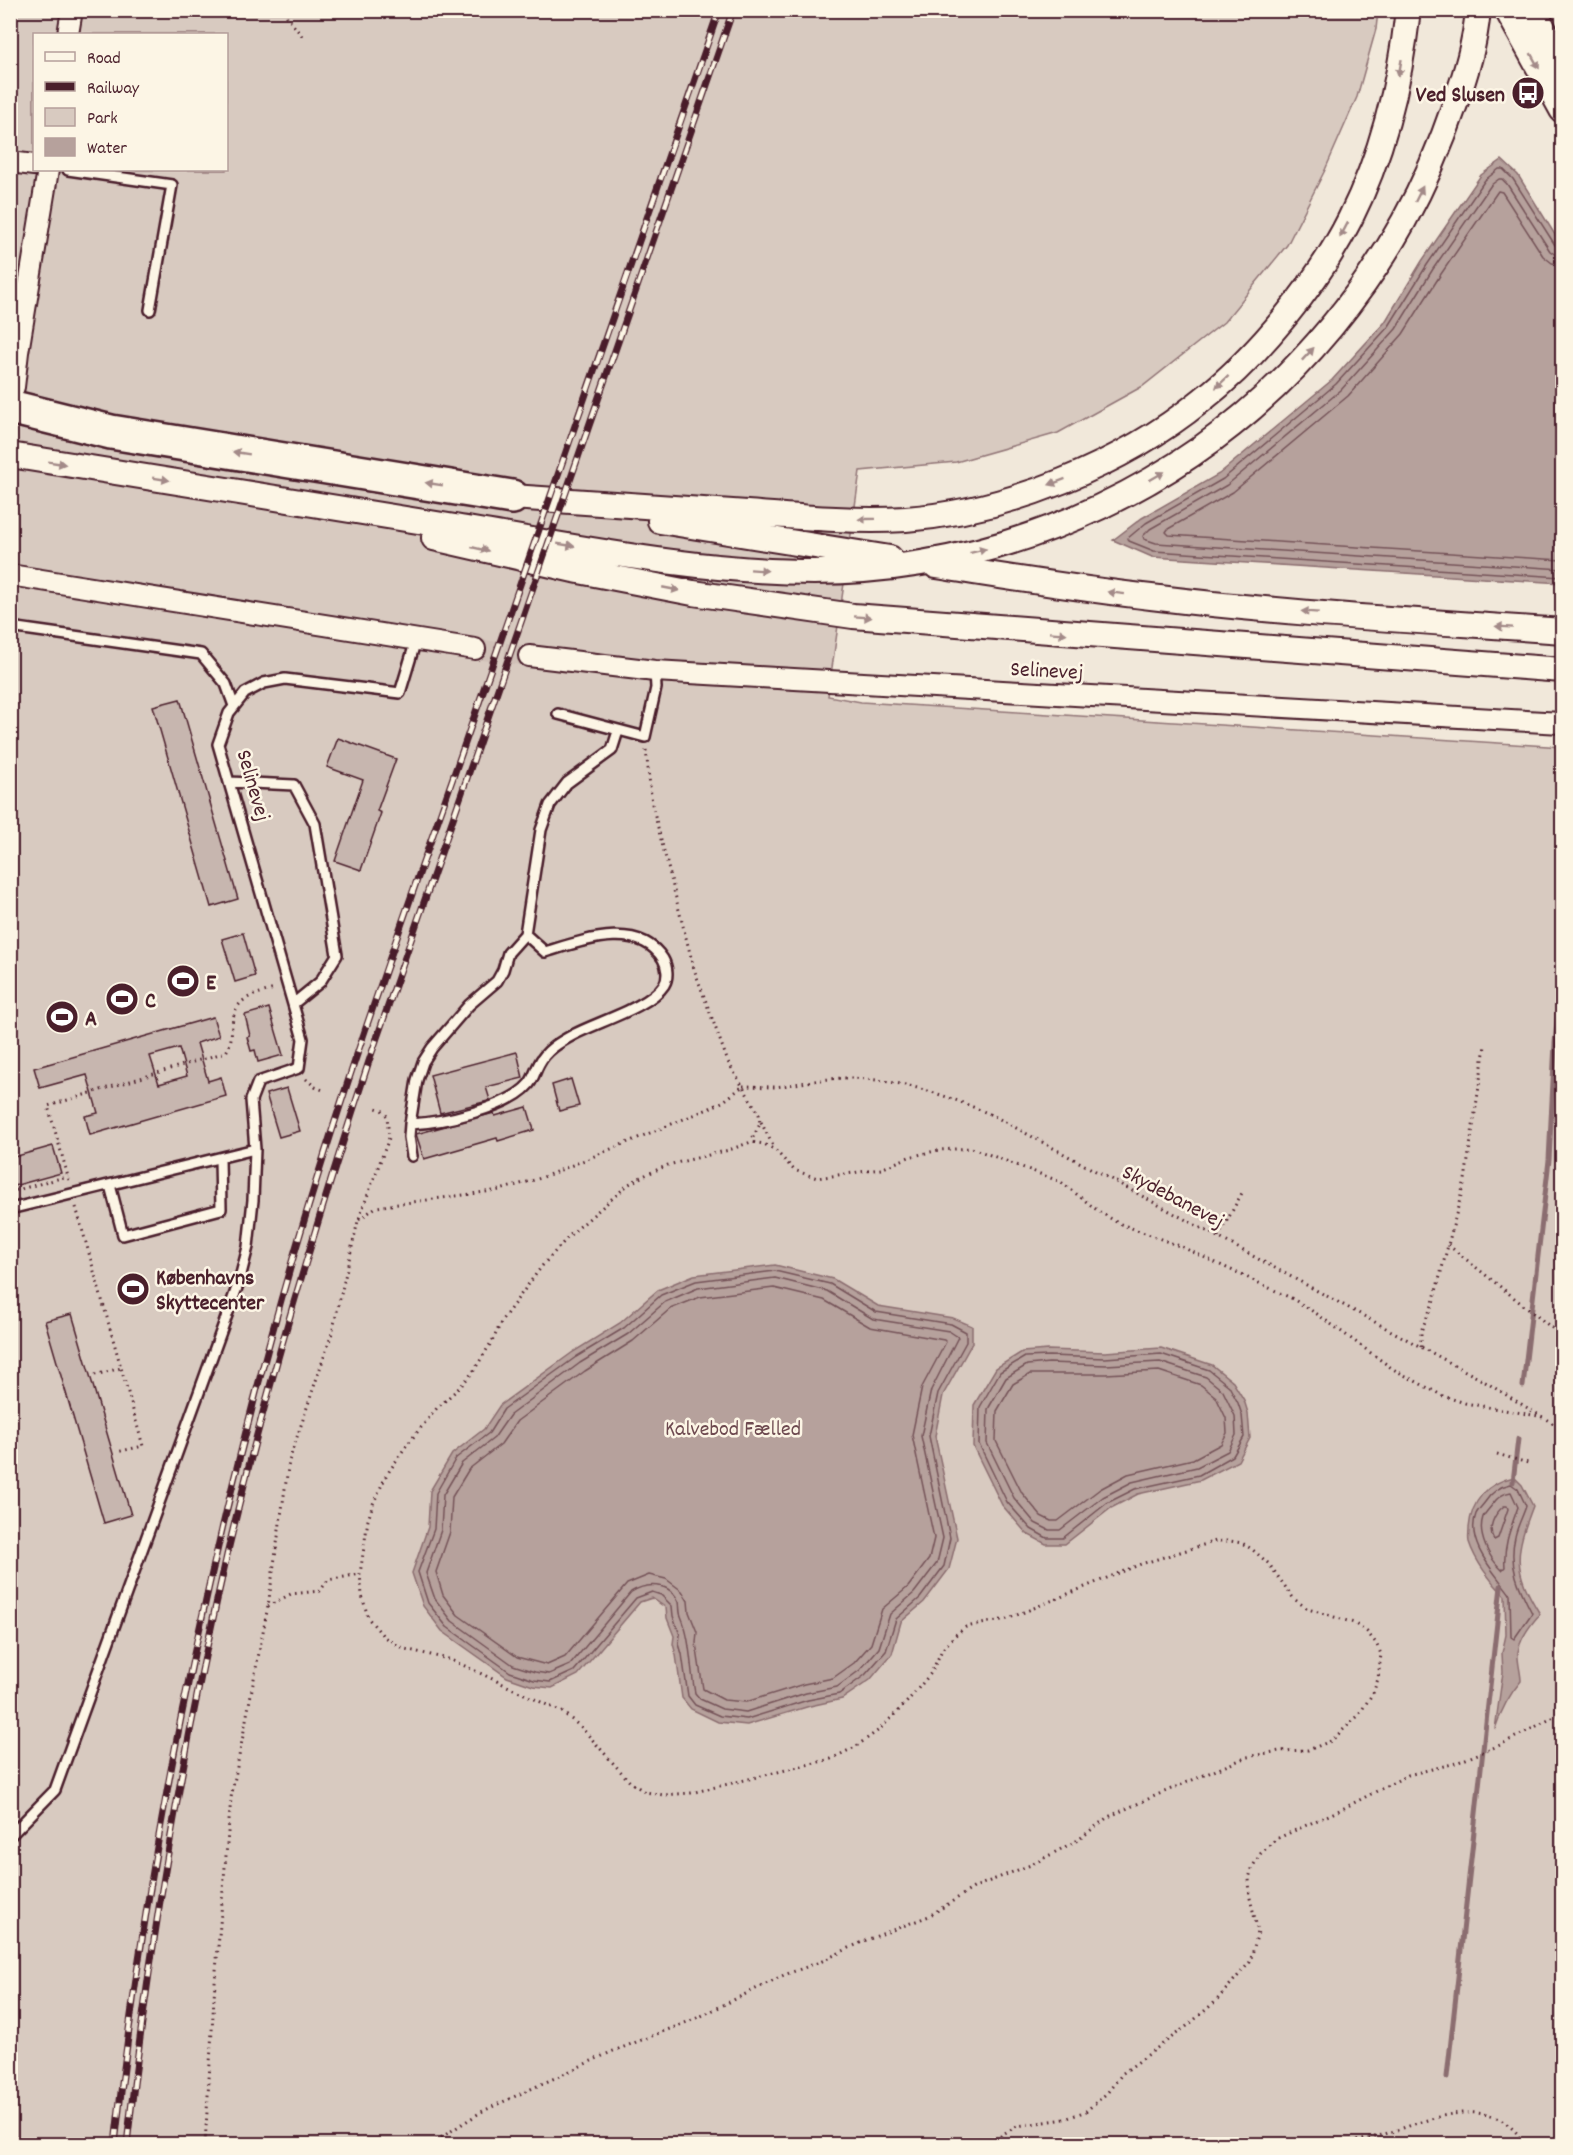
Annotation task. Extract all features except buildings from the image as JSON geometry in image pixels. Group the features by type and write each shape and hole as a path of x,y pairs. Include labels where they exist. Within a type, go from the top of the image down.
{"highway":[{"path":"12,403 111,432 512,497"}],"street":[{"path":"68,33 72,10"},
{"path":"512,497 843,520 907,519 995,503 1061,482 1136,446 1202,400 1260,346 1314,279 1335,245 1368,177 1393,104 1401,68 1408,10"},
{"path":"10,455 589,549 740,569 815,572 921,563 978,552 1019,540 1106,505 1185,460 1258,404 1310,352 1363,288 1409,214 1441,144 1470,61 1478,10"},
{"path":"1507,10 1563,110"},
{"path":"1534,10 1563,65"},
{"path":"10,162 33,165"},
{"path":"12,403 48,171"},
{"path":"218,488 574,570 793,609 1048,632 1563,670"},
{"path":"512,497 1049,584 1164,599 1264,609 1563,631"},
{"path":"10,575 476,649"},
{"name":"Selinevej","path":"529,656 656,671 1563,723"}],"lane":[{"path":"75,171 172,185 150,310"},
{"path":"10,627 201,654 226,684 234,706"},
{"name":"Selinevej","path":"299,1068 303,1039 219,744 229,713 234,706 245,693 264,683 285,680 400,693 416,640"},
{"path":"558,714 645,737 656,688 656,671"},
{"path":"412,1156 409,1137 410,1124 417,1080 423,1062 469,1005 497,981 508,953 525,934 541,830 550,805 567,783 612,750 618,731"},
{"path":"229,782 294,785 315,824 337,955 320,982 293,1004"},
{"path":"410,1124 440,1122 492,1106 517,1094 531,1081 540,1062 555,1046 655,995 665,984 666,964 659,953 641,941 621,937 589,939 545,952 525,934"},
{"path":"10,1836 55,1790 239,1282 248,1247 253,1200 255,1149 251,1100 258,1082 299,1068"},
{"path":"10,1209 255,1149"},
{"path":"110,1185 123,1235 221,1209 220,1158"}],"path":[{"path":"285,10 287,17 302,36"},
{"path":"645,737 652,804 694,969 728,1062 759,1114 763,1130 775,1150 794,1170 817,1178 881,1169 909,1157 939,1150 972,1148 1061,1182 1118,1222 1192,1251 1293,1299 1393,1369 1443,1396 1465,1403 1544,1417"},
{"path":"1421,1347 1421,1332 1433,1303 1465,1180 1485,1046"},
{"path":"299,1068 307,1081 326,1091"},
{"name":"Skydebanevej","path":"742,1086 773,1087 846,1078 913,1086 951,1097 994,1116 1482,1380 1563,1429"},
{"path":"358,1221 376,1207 500,1190 541,1178 708,1109 724,1101 742,1086"},
{"path":"205,2145 215,1982 231,1798 268,1606 289,1461 332,1333 358,1221 389,1138 387,1116 382,1110 373,1107"},
{"path":"751,1142 760,1124 759,1114"},
{"path":"432,2145 481,2112 611,2052 695,2019 784,1976 929,1916 975,1887 1033,1864 1078,1840 1108,1817 1148,1799 1246,1757 1279,1751 1308,1750 1331,1741 1358,1716 1373,1693 1378,1679 1381,1654 1367,1632 1354,1623 1308,1610 1294,1599 1269,1564 1242,1543 1230,1540 1216,1541 1141,1564 1006,1619 966,1628 954,1636 942,1650 931,1673 879,1730 855,1747 831,1759 691,1792 663,1795 645,1791 630,1782 581,1727 562,1712 465,1666 448,1659 405,1649 384,1637 368,1618 360,1574 364,1536 373,1504 386,1476 406,1446 437,1408 473,1372 502,1320 542,1266 570,1235 616,1195 643,1176 668,1165 729,1150 751,1142 764,1144 775,1150"},
{"path":"10,1192 68,1176"},
{"path":"1218,1238 1242,1193"},
{"path":"1448,1245 1563,1336"},
{"path":"95,1375 121,1368"},
{"path":"1497,1454 1528,1463"},
{"path":"268,1606 291,1594 320,1591 328,1580 360,1574"},
{"path":"991,2145 1003,2134 1017,2126 1065,2118 1086,2111 1107,2093 1123,2073 1187,2026 1216,2001 1250,1962 1258,1932 1250,1898 1249,1878 1256,1860 1276,1839 1408,1775 1474,1756 1563,1713"},
{"path":"1339,2145 1452,2113 1484,2114 1504,2121 1520,2136 1525,2145"}],"green space":[{"name":"Kalvebod Fælled","path":"11,11 1378,11 1376,29 1357,97 1325,170 1287,245 1224,322 1143,386 1058,433 956,462 860,471 828,696 861,702 1562,747 1562,2144 11,2144"}],"water":[{"path":"1502,160 1518,175 1562,246 1562,583 1152,557 1113,540 1142,518 1219,474 1332,380 1385,322 1422,261 1481,175"},
{"path":"775,1265 833,1279 878,1306 953,1318 972,1326 972,1343 943,1395 935,1436 957,1538 949,1569 924,1602 901,1622 892,1654 870,1680 842,1699 747,1725 718,1722 691,1709 682,1698 673,1644 674,1636 666,1608 652,1598 640,1602 578,1675 552,1688 533,1686 507,1677 442,1631 423,1606 412,1573 428,1527 430,1491 452,1454 484,1429 500,1405 573,1352 620,1323 658,1290 694,1275"},
{"path":"1161,1348 1212,1365 1233,1382 1244,1400 1248,1413 1250,1438 1238,1461 1201,1480 1138,1494 1111,1508 1065,1544 1046,1544 1027,1534 1002,1505 973,1446 974,1405 996,1368 1022,1352 1048,1350 1105,1352"},
{"path":"1514,1477 1522,1485 1533,1506 1523,1536 1519,1561 1525,1585 1540,1614 1519,1647 1521,1681 1505,1704 1495,1729 1503,1672 1502,1653 1506,1635 1505,1596 1479,1564 1469,1542 1469,1528 1473,1509 1482,1495 1496,1484"}],"waterway":[{"path":"1523,1386 1549,1160 1555,1043 1562,970"},
{"path":"1513,1482 1518,1439"},
{"path":"1447,2077 1501,1586"}],"tunnel":[{"path":"475,649 529,656"}],"railway":[{"path":"115,2144 142,1939 177,1736 221,1534 272,1333 315,1186 387,967 719,10"},
{"path":"127,2144 157,1922 196,1701 227,1555 275,1368 369,1061 733,10"}],"place":[{"name":"Ved Slusen","path":"1528,93"},
{"name":"E","path":"183,981"},
{"name":"C","path":"122,999"},
{"name":"A","path":"62,1017"},
{"name":"Københavns Skyttecenter","path":"133,1289"}]}
